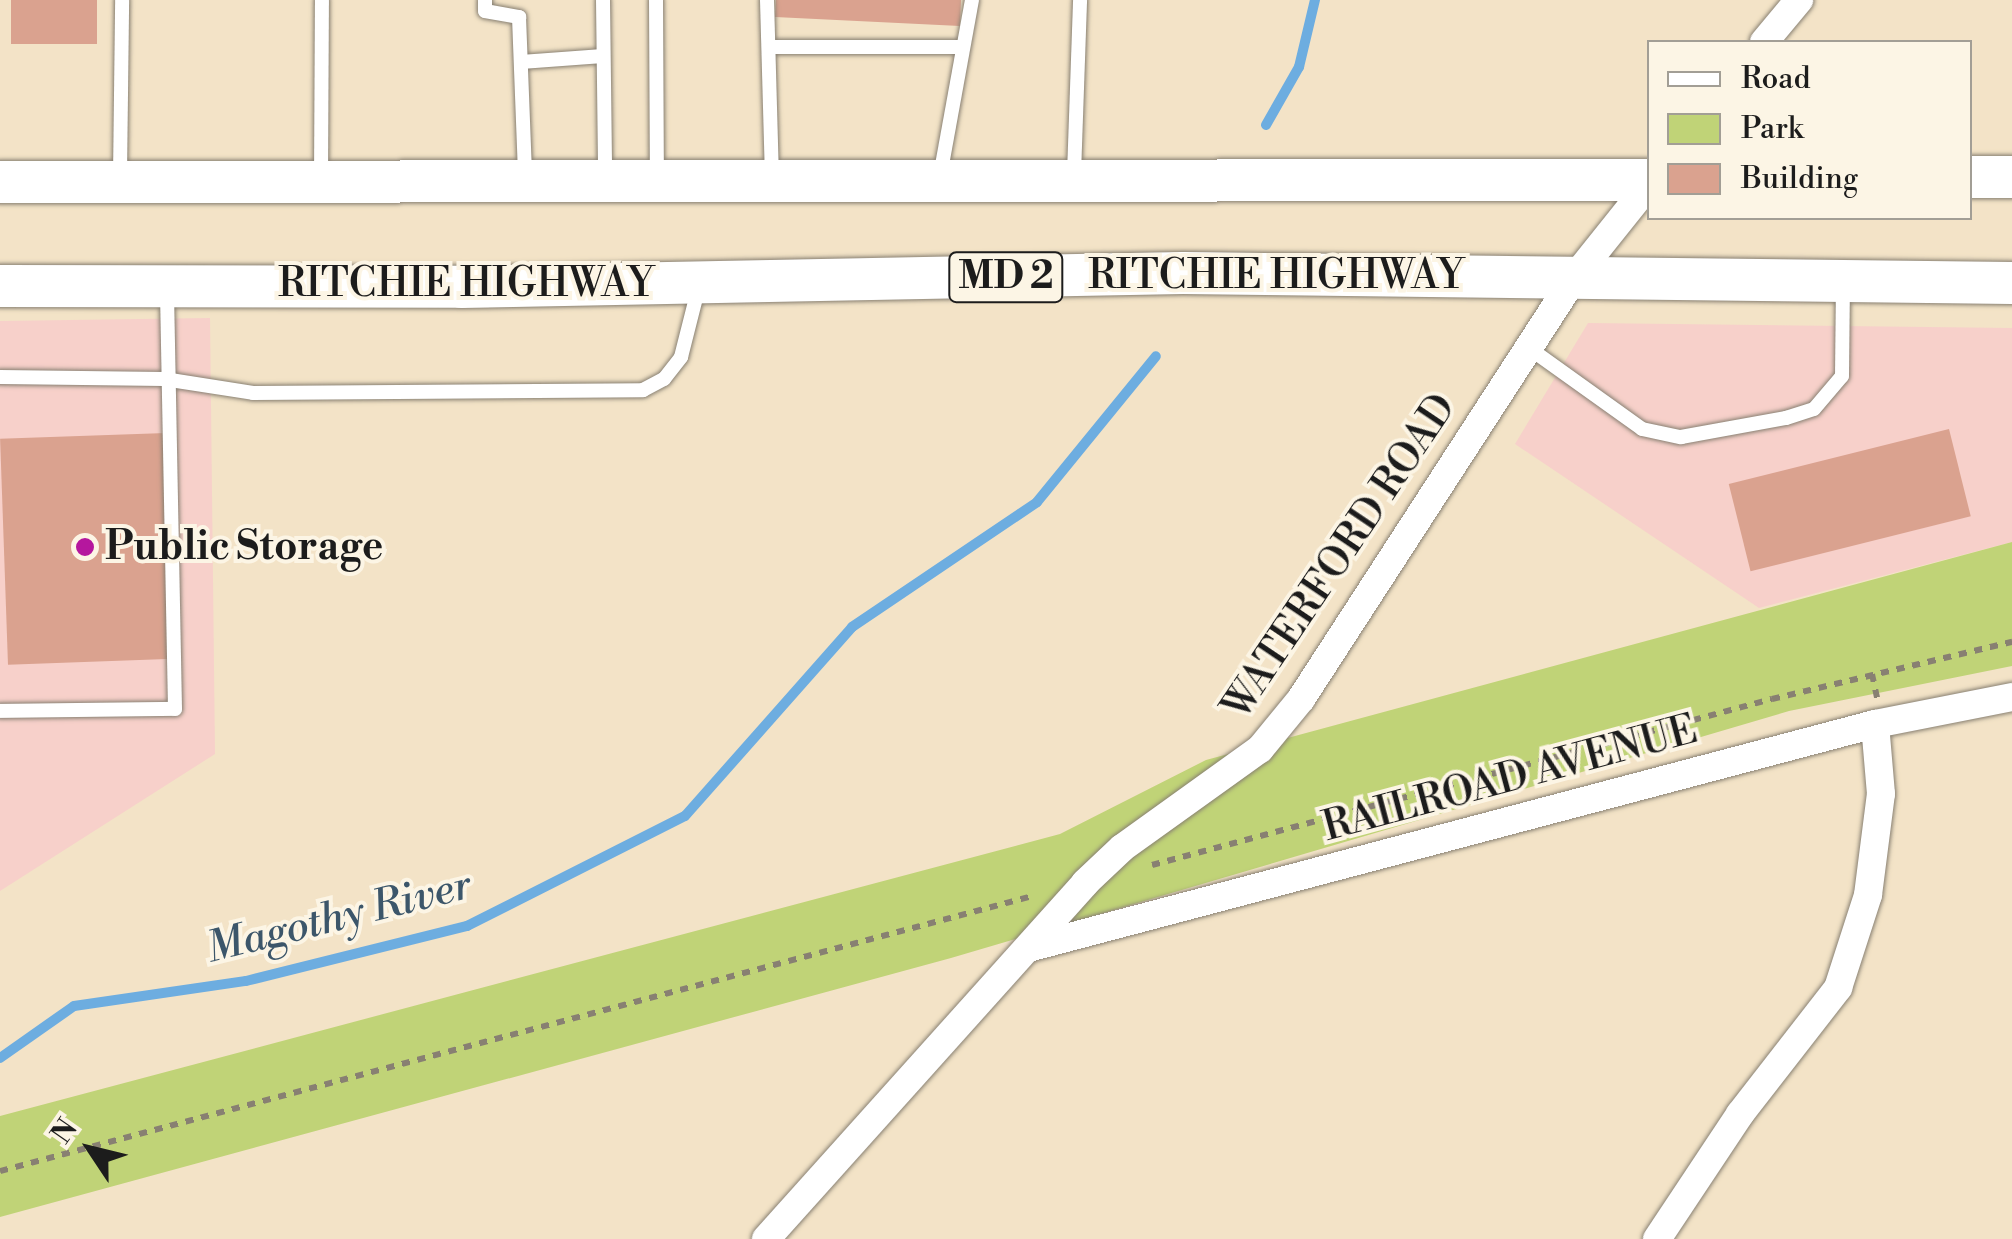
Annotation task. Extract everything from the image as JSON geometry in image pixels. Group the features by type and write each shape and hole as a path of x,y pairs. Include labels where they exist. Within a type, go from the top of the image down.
{"main road":[{"path":"1972,177 2012,177"},
{"path":"0,182 1647,182"},
{"name":"RITCHIE HIGHWAY","path":"0,286 700,282 1183,274 2012,283"}],"street":[{"path":"1766,40 1799,0"},
{"name":"WATERFORD ROAD","path":"766,1239 1032,947 1085,882 1122,848 1260,749 1301,699 1574,278 1647,186"},
{"name":"RAILROAD AVENUE","path":"1032,947 1875,724 2012,697"},
{"path":"1657,1239 1740,1114 1838,988 1868,895 1881,794 1875,724"}],"lane":[{"path":"120,181 122,0"},
{"path":"321,181 322,0"},
{"path":"486,0 485,11 519,17 525,180"},
{"path":"603,0 606,181"},
{"path":"656,0 657,181"},
{"path":"767,0 772,184"},
{"path":"939,180 972,0"},
{"path":"1074,180 1080,0"},
{"path":"770,47 964,48"},
{"path":"521,62 604,56"},
{"path":"0,377 164,379 253,393 643,390 664,379 681,357 700,282"},
{"path":"1529,348 1642,428 1681,437 1786,418 1824,402 1842,376 1843,283"},
{"path":"0,711 174,709 164,379 167,286"}],"path":[{"path":"1142,867 1772,699 2012,642"},
{"path":"0,1171 1085,882"}],"shaded area":[{"path":"210,318 215,754 0,891 0,321"},
{"path":"1588,323 2012,328 2012,542 1759,608 1515,444"}],"green space":[{"path":"2012,542 2012,666 1789,711 951,958 0,1217 0,1116 1060,834 1206,760"}],"building":[{"path":"11,0 97,0 97,44 11,44"},
{"path":"776,0 961,0 960,26 775,17"},
{"path":"1949,429 1971,516 1751,571 1729,484"},
{"name":"Public Storage","path":"166,433 174,659 8,665 0,439"}],"waterway":[{"name":"Magothy River","path":"1266,125 1299,67 1315,0"},
{"name":"Magothy River","path":"0,1058 74,1006 246,981 467,926 685,816 852,627 1037,502 1156,356"}],"place":[{"name":"Public Storage","path":"85,547"}]}
